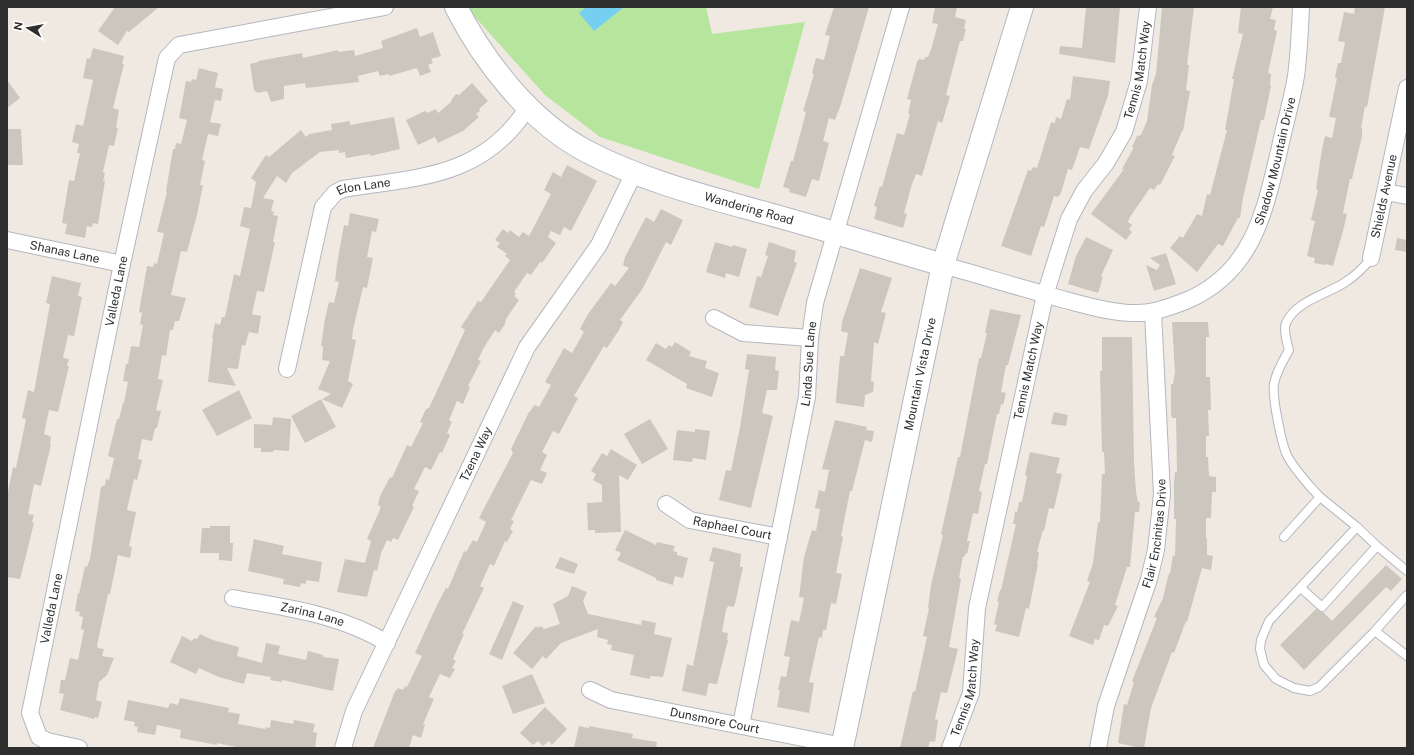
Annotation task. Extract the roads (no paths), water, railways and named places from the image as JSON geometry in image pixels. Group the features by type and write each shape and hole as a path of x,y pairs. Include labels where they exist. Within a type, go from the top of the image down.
{"main road":[{"name":"Wandering Road","path":"456,7 469,33 505,83 528,107 556,131 585,150 634,173 701,195 835,232 943,265"},
{"name":"Mountain Vista Drive","path":"842,747 943,265 1022,7"}],"street":[{"name":"Valleda Lane","path":"79,748 47,741 39,737 30,713 122,264 167,58 178,46 385,7"},
{"name":"Linda Sue Lane","path":"741,725 807,397 810,338 815,303 901,7"},
{"name":"Tennis Match Way","path":"950,748 971,693 977,608 1045,295 1069,218 1084,191 1106,162 1124,132 1139,81 1148,7"},
{"name":"Shadow Mountain Drive","path":"1153,312 1172,307 1202,294 1227,276 1242,256 1256,231 1266,205 1296,76 1301,7"},
{"name":"Shields Avenue","path":"1371,258 1407,88"},
{"name":"Elon Lane","path":"287,369 323,207 335,193 343,189 432,175 463,166 483,154 519,122 528,107"},
{"name":"Tzena Way","path":"343,748 354,712 527,347 598,245 634,173"},
{"path":"1386,192 1407,196"},
{"name":"Shanas Lane","path":"7,240 122,264"},
{"name":"Wandering Road","path":"943,265 1045,295 1105,310 1133,313 1153,312"},
{"name":"Flair Encinitas Drive","path":"1098,748 1106,706 1148,579 1156,550 1162,494 1153,312"},
{"path":"714,318 743,333 810,338"},
{"name":"Raphael Court","path":"666,504 690,520 779,537"},
{"name":"Zarina Lane","path":"232,598 328,617 367,630 387,643"},
{"name":"Dunsmore Court","path":"590,690 611,700 741,725 842,747"}],"lane":[{"path":"1371,258 1360,271 1294,311 1285,324 1286,341 1289,350 1280,367 1274,384 1280,428 1286,453 1320,497 1407,571"},
{"path":"1284,537 1320,497"},
{"path":"1357,527 1269,621 1260,640 1260,649 1264,665 1276,679 1294,688 1310,690 1319,687 1375,631 1407,595"},
{"path":"1301,588 1322,607 1377,546"},
{"path":"1375,631 1407,655"}],"water":[{"path":"586,7 624,7 594,31 579,13"}]}
